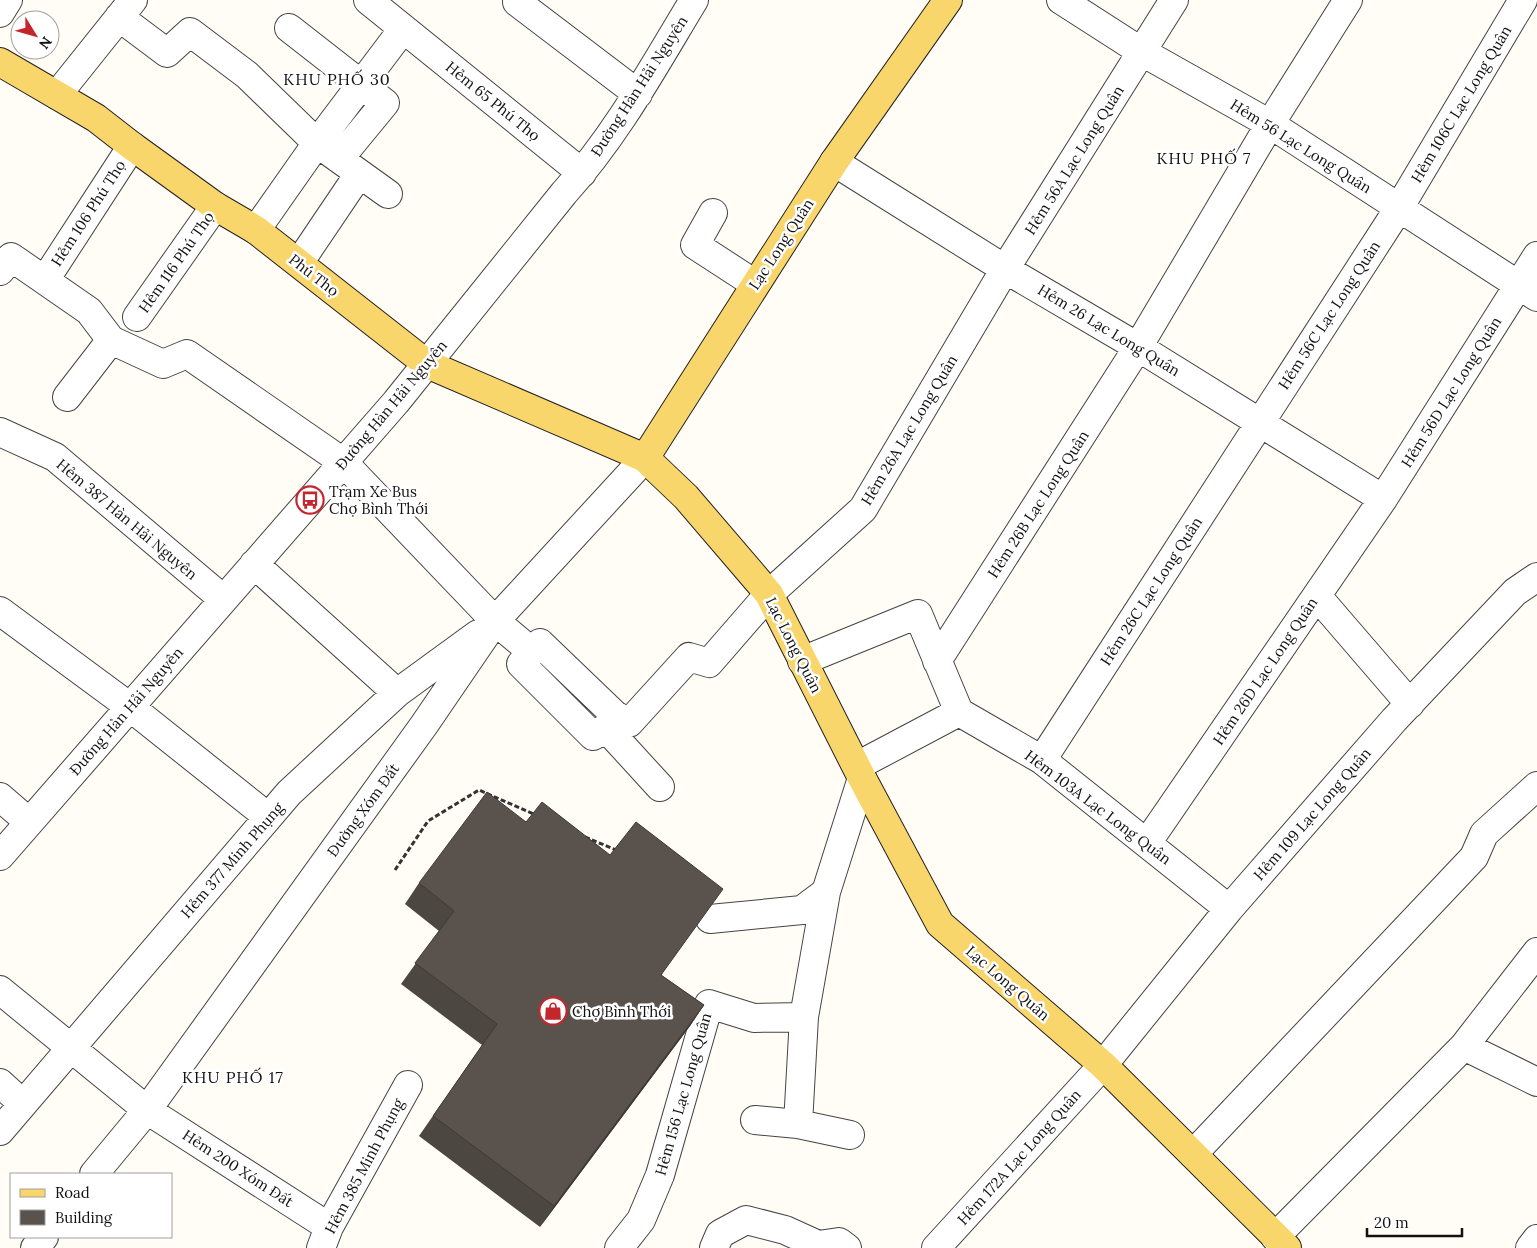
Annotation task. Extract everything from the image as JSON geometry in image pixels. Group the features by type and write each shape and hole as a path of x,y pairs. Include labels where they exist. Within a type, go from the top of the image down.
{"main road":[{"name":"Lạc Long Quân","path":"948,0 834,162 644,458 686,497 769,594 859,772 940,924 1103,1065 1281,1242"},
{"name":"Phú Thọ","path":"0,62 96,118 215,206 256,230 427,364 644,458"}],"street":[{"path":"0,13 8,0"},
{"name":"Hẻm 65 Phú Thọ","path":"368,0 582,173"},
{"path":"519,0 517,2 638,94"},
{"name":"Đường Hàn Hải Nguyên","path":"0,856 427,364 582,173 638,94 694,0"},
{"name":"Hẻm 56 Lạc Long Quân","path":"1061,0 1142,52 1270,124 1528,291"},
{"name":"Hẻm 56A Lạc Long Quân","path":"1005,269 1174,0"},
{"name":"Hẻm 26B Lạc Long Quân","path":"938,661 1138,347 1270,124 1348,0"},
{"name":"Hẻm 106C Lạc Long Quân","path":"1399,208 1524,0"},
{"path":"57,95 122,6 167,53 190,32 247,75 317,143 388,194"},
{"path":"289,28 385,103 349,166 299,263"},
{"path":"256,230 317,143 403,29"},
{"name":"Hẻm 106 Phú Thọ","path":"45,280 132,146"},
{"name":"Hẻm 26 Lạc Long Quân","path":"834,162 1005,269 1138,347 1384,498"},
{"name":"Hẻm 116 Phú Thọ","path":"137,317 215,206"},
{"name":"Hẻm 56C Lạc Long Quân","path":"1260,422 1399,208"},
{"path":"713,213 694,246 755,284"},
{"name":"Hẻm 56D Lạc Long Quân","path":"1384,498 1528,291 1537,256"},
{"path":"6,264 45,280 89,311 110,340 163,364 187,354 343,462 495,621 531,651 540,643 610,721 660,787"},
{"name":"Hẻm 26A Lạc Long Quân","path":"610,721 629,723 689,657 709,663 769,594 863,510 1005,269"},
{"path":"67,397 110,340"},
{"name":"Hẻm 26C Lạc Long Quân","path":"1042,760 1260,422"},
{"name":"Hẻm 387 Hàn Hải Nguyên","path":"0,432 54,457 223,599"},
{"name":"Đường Xóm Đất","path":"95,1173 147,1110 424,725 495,621 644,458"},
{"name":"Hẻm 26D Lạc Long Quân","path":"1147,843 1384,498"},
{"path":"254,564 397,693"},
{"name":"Hẻm 109 Lạc Long Quân","path":"1103,1065 1229,908 1410,704 1515,592 1537,577"},
{"path":"1317,596 1410,704"},
{"path":"0,611 130,707 268,817"},
{"path":"798,1124 804,1016 826,892 859,772 959,712 918,614 802,661"},
{"name":"Hẻm 377 Minh Phụng","path":"0,1131 289,793 397,693 495,621"},
{"name":"Hẻm 103A Lạc Long Quân","path":"959,712 1042,760 1229,908"},
{"path":"1193,1154 1474,857 1484,834 1537,786"},
{"path":"0,798 30,822"},
{"path":"710,919 802,910 826,892"},
{"path":"1281,1242 1464,1046 1537,952"},
{"name":"Hẻm 200 Xóm Đất","path":"0,990 147,1110 325,1237"},
{"name":"Hẻm 156 Lạc Long Quân","path":"619,1248 641,1220 660,1175 709,1004 754,1018 804,1016"},
{"path":"1464,1046 1537,1082"},
{"name":"Hẻm 172A Lạc Long Quân","path":"936,1248 1103,1065"},
{"path":"0,1083 23,1104"},
{"name":"Hẻm 385 Minh Phụng","path":"325,1237 408,1085"},
{"path":"754,1120 798,1124 850,1135"},
{"path":"714,1248 720,1234 746,1220 785,1230 818,1245 839,1242 847,1248"},
{"path":"35,1248 43,1238"},
{"path":"1530,1248 1537,1239"}],"path":[{"path":"395,870 428,821 479,790 538,816"},
{"path":"581,835 624,854"}],"building":[{"name":"Chợ Bình Thới","path":"487,792 526,822 542,802 610,855 636,822 723,889 661,975 704,1005 554,1206 433,1116 497,1024 415,963 454,911 419,883"}],"place":[{"name":"Trạm Xe Bus Chợ Bình Thới","path":"310,500"},
{"name":"Chợ Bình Thới","path":"553,1011"}],"district":[{"name":"KHU PHỐ 30","path":"337,79"},
{"name":"KHU PHỐ 7","path":"1204,158"},
{"name":"KHU PHỐ 17","path":"233,1077"}]}
